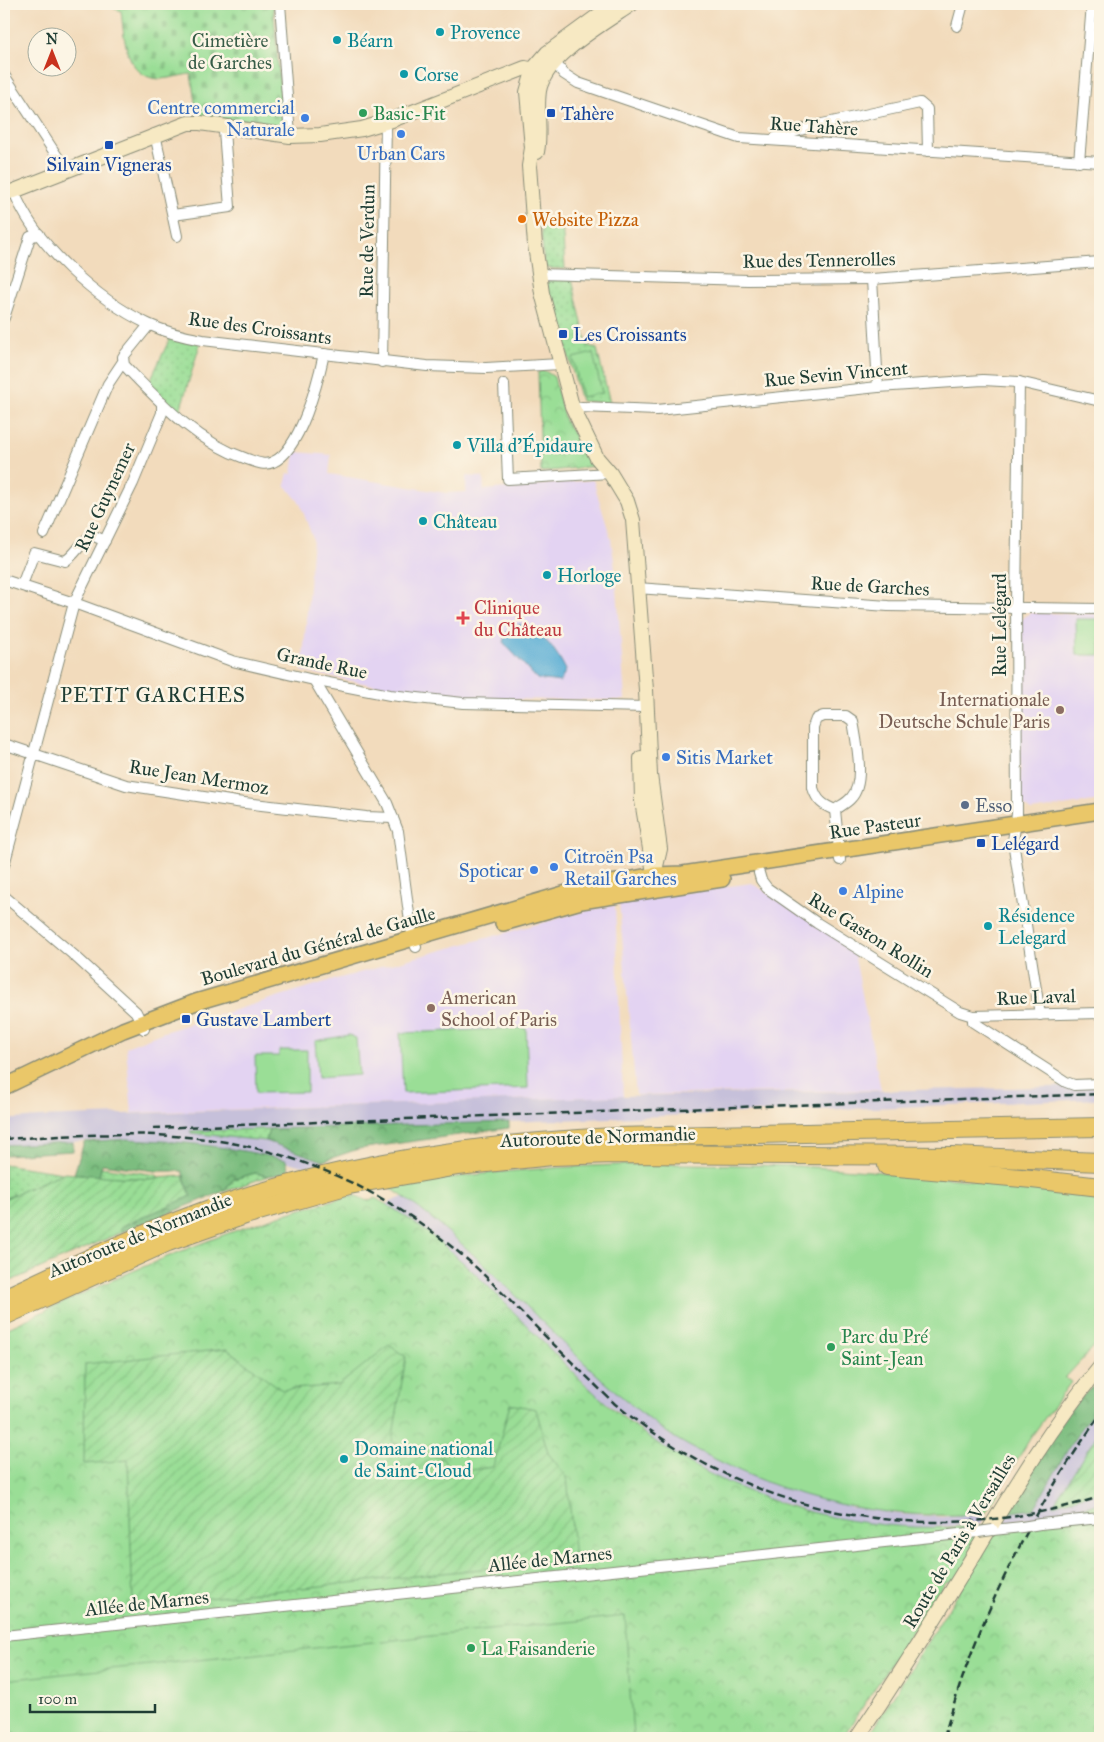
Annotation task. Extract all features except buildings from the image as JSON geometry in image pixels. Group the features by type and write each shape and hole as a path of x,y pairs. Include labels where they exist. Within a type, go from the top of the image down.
{"highway":[{"name":"Autoroute de Normandie","path":"4,1298 163,1227 240,1198 313,1178 457,1150 538,1141 615,1137 1100,1127"},
{"name":"Autoroute de Normandie","path":"4,1316 168,1242 245,1215 349,1185 458,1166 552,1156 614,1154 952,1156 1100,1162"},
{"path":"839,1155 855,1163 1100,1187"}],"main road":[{"path":"614,4 542,69 539,94 538,147 531,175 539,274 547,320 573,410 597,458 610,473 627,501 633,520 647,711 643,735 640,782 648,851 655,882"},
{"path":"9,192 155,134 196,122 290,136 331,134 386,122 524,68 542,69 632,4"},
{"name":"Rue Pasteur","path":"655,882 683,874 839,856 1014,828 1100,811"},
{"name":"Rue Pasteur","path":"1014,828 1100,818"},
{"name":"Rue Pasteur","path":"655,882 759,873 839,856"},
{"name":"Boulevard du Général de Gaulle","path":"602,890 622,881 655,882"},
{"name":"Boulevard du Général de Gaulle","path":"4,1087 196,1002 602,890 655,882"},
{"name":"Boulevard du Général de Gaulle","path":"4,1094 142,1026"},
{"name":"Route de Paris à Versailles","path":"857,1738 900,1675 1030,1461 1062,1414 1100,1367"}],"street":[{"path":"280,4 290,136"},
{"path":"957,26 963,4"},
{"path":"1079,162 1092,4"},
{"name":"Rue Tahère","path":"542,69 564,74 578,83 722,134 739,138 1100,162"},
{"path":"4,75 66,170"},
{"path":"770,140 813,126 920,103 927,109 928,151"},
{"name":"Rue de Verdun","path":"382,362 386,122"},
{"path":"173,215 230,207 224,131"},
{"path":"155,134 177,236"},
{"name":"Rue des Croissants","path":"9,192 39,234 68,266 84,280 124,310 149,324 188,337 427,366 486,368 560,364"},
{"path":"4,318 30,237 39,234"},
{"name":"Rue des Tennerolles","path":"539,274 748,280 872,279 1100,262"},
{"path":"872,279 878,387"},
{"path":"44,534 108,384 122,363 123,357 149,324"},
{"path":"122,363 174,416 224,450 260,463 272,463 288,448 300,431 324,354"},
{"name":"Rue Sevin Vincent","path":"573,410 582,407 657,410 699,407 878,387 984,380 1019,382 1100,402"},
{"name":"Rue Lelégard","path":"1019,382 1016,608 1017,814 1013,841 1040,1015"},
{"path":"504,384 508,479 610,473"},
{"name":"Rue Guynemer","path":"4,865 74,602 162,413 162,404"},
{"path":"22,585 34,553 65,561 73,556 87,538 92,535 104,541"},
{"name":"Grande Rue","path":"4,580 74,602 232,661 314,680 390,695 463,703 647,711"},
{"name":"Rue de Garches","path":"637,588 888,606 1100,609"},
{"path":"314,680 387,802 398,831 415,943"},
{"path":"823,716 846,716 854,721 859,760 858,782 853,797 835,810 822,804 813,788 813,727 816,719 823,716"},
{"name":"Rue Jean Mermoz","path":"4,744 126,784 236,802 366,818 393,818"},
{"path":"835,810 839,856"},
{"name":"Rue Gaston Rollin","path":"759,873 761,880 767,888 817,923 960,1012 973,1016"},
{"path":"4,896 136,1012 142,1026"},
{"name":"Rue Laval","path":"973,1016 1100,1012"},
{"path":"973,1016 973,1022 1066,1082 1074,1085 1100,1084"},
{"name":"Allée de Marnes","path":"4,1636 1100,1518"}],"shaded area":[{"name":"Clinique du Château","path":"295,452 331,455 329,474 446,493 466,492 466,476 483,477 484,490 593,480 611,539 616,576 625,700 472,699 398,690 302,671 313,539 300,503 285,485 288,473 292,474"},
{"name":"Internationale Deutsche Schule Paris","path":"1030,613 1100,614 1100,800 1031,811 1020,803 1021,620"},
{"path":"752,883 853,948 881,1090 636,1095 619,902"},
{"name":"American School of Paris","path":"615,905 623,1096 132,1113 126,1047 164,1032 322,983 585,911"},
{"path":"1100,1086 1100,1099 509,1122 191,1131 191,1133 266,1141 323,1161 306,1167 255,1153 188,1143 126,1139 4,1145 4,1120 38,1117 623,1096"},
{"path":"403,1197 425,1211 505,1283 593,1371 849,1507 897,1514 942,1517 985,1514 981,1524 918,1528 877,1526 825,1516 743,1491 704,1471 662,1447 598,1396 448,1249 420,1227 385,1204"},
{"path":"1100,1402 1100,1430 1054,1505 1100,1491 1100,1503 1051,1515 1002,1522 1005,1513 1071,1444"}],"green space":[{"name":"Cimetière de Garches","path":"104,4 273,4 283,125 197,116 191,74 161,79 143,74 136,68 127,50 121,11"},
{"path":"540,219 562,220 565,269 546,268 544,265"},
{"path":"547,278 572,279 587,345 597,349 610,403 581,401 562,333 553,316"},
{"path":"171,336 200,344 179,414 149,383"},
{"path":"593,353 602,393 582,397 573,358"},
{"path":"545,371 554,377 565,421 595,466 541,472 538,372"},
{"path":"1076,619 1100,619 1100,655 1077,655"},
{"path":"526,1028 528,1088 403,1093 400,1033"},
{"path":"349,1035 356,1038 359,1075 318,1078 315,1041"},
{"path":"279,1050 307,1050 307,1092 256,1093 255,1056 279,1056"},
{"path":"509,1122 509,1128 358,1149 323,1161 266,1141 269,1129"},
{"path":"269,1129 266,1141 191,1133 190,1131"},
{"path":"126,1139 207,1145 266,1155 286,1160 289,1173 268,1176 255,1173 234,1179 222,1192 122,1232 120,1227 191,1196 182,1171 156,1171 102,1164 99,1176 74,1174 84,1142"},
{"path":"73,1142 73,1151 4,1155 4,1145"},
{"path":"4,1164 63,1173 4,1199"},
{"name":"Parc du Pré Saint-Jean","path":"611,1165 798,1166 1100,1192 1100,1340 1065,1378 1071,1382 1031,1437 985,1514 917,1514 884,1512 852,1507 788,1490 756,1478 687,1445 664,1430 623,1397 593,1371 444,1228 389,1187 463,1176 537,1169"},
{"path":"101,1167 156,1175 161,1178 99,1176"},
{"path":"63,1173 147,1179 183,1176 191,1196 120,1227 122,1232 4,1284 4,1199"},
{"path":"255,1173 268,1176 223,1192 234,1179"},
{"name":"Domaine national de Saint-Cloud","path":"354,1195 368,1201 375,1198 406,1217 436,1239 492,1290 571,1371 598,1396 652,1440 710,1474 771,1500 834,1517 899,1526 965,1527 1032,1519 1100,1503 1100,1738 867,1738 967,1579 945,1582 842,1738 4,1738 4,1330 133,1271 219,1237 308,1207"},
{"path":"389,1345 406,1357 392,1442 444,1459 450,1473 493,1467 510,1404 536,1409 548,1453 567,1477 575,1559 133,1606 128,1460 84,1464 85,1364 227,1349 282,1390 339,1385"},
{"path":"1100,1380 1100,1402 1071,1444 1034,1509 1005,1513 1059,1425 1071,1409"},
{"path":"1100,1430 1100,1491 1053,1505"},
{"name":"La Faisanderie","path":"625,1616 633,1738 20,1738 4,1722 4,1680"}],"water":[{"path":"520,624 548,642 557,655 566,670 560,682 537,679 503,642 507,631"}],"railway":[{"path":"153,1128 1100,1094"},
{"path":"4,1139 131,1134 173,1136 212,1140 249,1147 322,1169 389,1203 462,1255 615,1404 669,1443 726,1475 785,1498 846,1514 908,1521 971,1521 1035,1513 1100,1497"},
{"path":"944,1738 972,1652 1008,1570 1051,1490 1100,1415"}],"place":[{"name":"Provence","path":"440,32"},
{"name":"Béarn","path":"337,40"},
{"name":"Corse","path":"404,74"},
{"name":"Basic-Fit","path":"363,113"},
{"name":"Tahère","path":"551,113"},
{"name":"Centre commercial Naturale","path":"305,118"},
{"name":"Urban Cars","path":"401,134"},
{"name":"Silvain Vigneras","path":"109,145"},
{"name":"Website Pizza","path":"522,219"},
{"name":"Les Croissants","path":"563,334"},
{"name":"Villa d'Épidaure","path":"457,445"},
{"name":"Château","path":"423,521"},
{"name":"Horloge","path":"547,575"},
{"name":"Clinique du Château","path":"463,618"},
{"name":"Internationale Deutsche Schule Paris","path":"1060,710"},
{"name":"Sitis Market","path":"666,757"},
{"name":"Esso","path":"965,805"},
{"name":"Lelégard","path":"981,843"},
{"name":"Citroën Psa Retail Garches","path":"554,867"},
{"name":"Spoticar","path":"534,870"},
{"name":"Alpine","path":"843,891"},
{"name":"Résidence Lelegard","path":"988,926"},
{"name":"American School of Paris","path":"431,1008"},
{"name":"Gustave Lambert","path":"186,1019"},
{"name":"Parc du Pré Saint-Jean","path":"831,1347"},
{"name":"Domaine national de Saint-Cloud","path":"344,1459"},
{"name":"La Faisanderie","path":"471,1648"}],"district":[{"name":"PETIT GARCHES","path":"153,695"}]}
